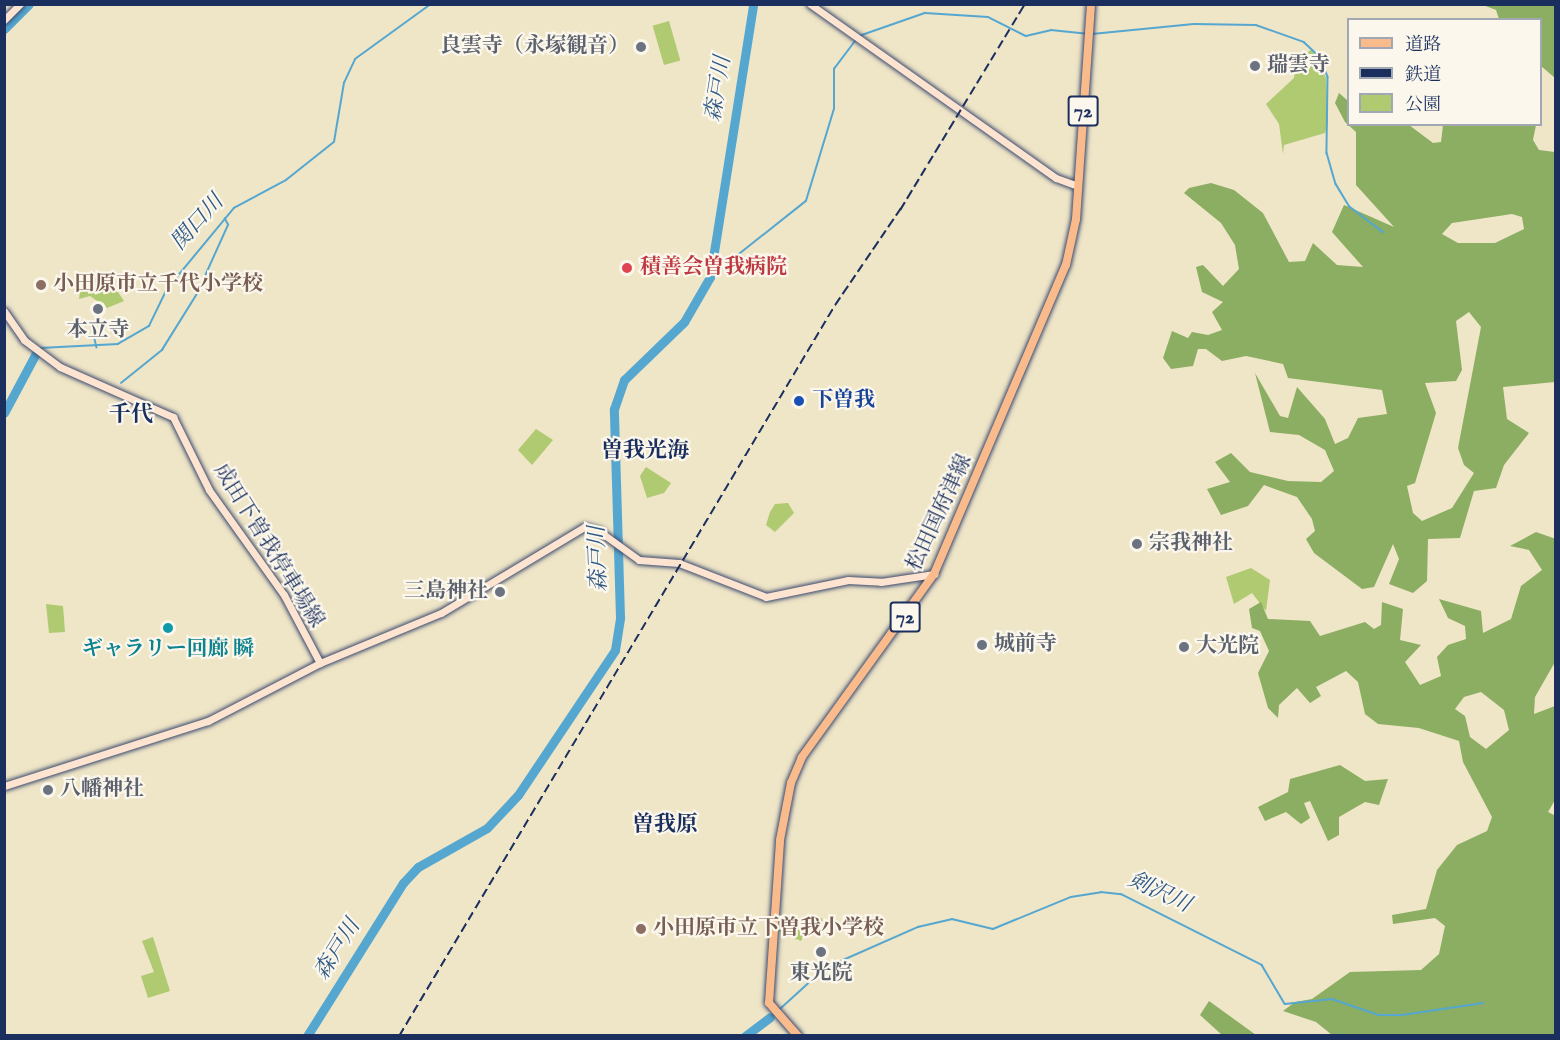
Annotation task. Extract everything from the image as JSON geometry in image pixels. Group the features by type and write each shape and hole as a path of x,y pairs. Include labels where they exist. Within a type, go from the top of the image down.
{"main road":[{"path":"4,20 20,4"},
{"path":"810,4 1056,178 1078,186"},
{"name":"松田国府津線","path":"798,1035 769,1003 780,840 791,783 802,757 934,574 1066,265 1078,186 1091,4"},
{"name":"成田下曽我停車場線","path":"4,311 38,351 88,383 173,417 226,517 284,595 320,663"},
{"path":"4,786 208,721 320,663 441,613 576,529 591,527 639,560 679,563 766,597 848,580 881,582 934,574"}],"green space":[{"path":"1483,5 1555,5 1555,78 1542,67 1542,18 1499,18 1496,10"},
{"path":"669,21 680,60 664,65 653,26"},
{"path":"1312,49 1326,78 1328,125 1325,133 1284,145 1283,154 1279,124 1266,104 1294,78 1296,62"},
{"path":"1339,93 1347,100 1347,124 1335,103"},
{"path":"1349,126 1410,126 1433,143 1441,142 1443,126 1536,126 1533,140 1539,150 1555,152 1555,382 1503,387 1507,419 1529,433 1504,465 1496,488 1474,491 1460,538 1428,539 1427,581 1413,593 1389,584 1399,559 1393,544 1374,587 1362,589 1314,553 1306,539 1315,531 1312,519 1297,497 1264,485 1248,506 1221,515 1207,489 1230,482 1215,462 1231,453 1250,472 1288,481 1321,482 1334,471 1325,450 1299,435 1270,432 1255,373 1280,416 1288,418 1297,387 1325,419 1335,444 1348,438 1358,418 1387,414 1382,390 1288,378 1283,364 1246,356 1222,361 1206,349 1198,349 1193,366 1171,369 1163,358 1172,331 1188,338 1192,332 1208,335 1222,330 1212,312 1223,302 1202,292 1196,267 1203,265 1223,286 1239,269 1235,245 1221,223 1184,193 1189,188 1211,183 1234,190 1263,213 1289,262 1305,261 1313,243 1337,265 1363,267 1332,232 1344,205 1394,227 1356,185 1356,132","holes":["1512,214 1522,217 1524,229 1495,243 1458,243 1442,234 1452,223","1469,312 1481,327 1458,448 1464,465 1474,473 1452,508 1422,521 1413,513 1407,486 1415,483 1436,413 1425,383 1456,381 1462,370 1456,321"]},
{"path":"106,274 124,301 107,308 90,296 79,299 81,284"},
{"path":"536,429 553,440 532,465 518,450"},
{"path":"646,467 671,483 664,493 647,498 640,476"},
{"path":"788,503 794,513 775,532 766,525 770,512 775,504"},
{"path":"1536,532 1556,539 1555,662 1535,697 1534,714 1555,706 1555,800 1548,812 1556,816 1555,1035 1332,1035 1316,1022 1283,1011 1295,1002 1312,999 1350,972 1421,970 1439,954 1445,926 1435,918 1393,924 1392,915 1426,909 1437,870 1457,845 1487,831 1492,817 1463,762 1459,741 1419,728 1378,724 1365,714 1358,682 1346,671 1316,687 1321,696 1310,703 1297,688 1279,705 1278,718 1268,708 1258,673 1269,651 1260,631 1252,628 1249,609 1261,602 1268,619 1310,621 1320,636 1365,622 1374,629 1381,625 1382,602 1403,609 1400,640 1421,645 1405,662 1420,685 1441,676 1437,657 1448,645 1466,639 1465,626 1448,618 1439,599 1481,611 1483,633 1511,619 1521,586 1542,570 1529,550 1510,546","holes":["1481,692 1504,710 1509,730 1486,749 1470,737 1465,716 1455,709 1464,697"]},
{"path":"1251,568 1270,580 1266,611 1252,593 1234,604 1226,577"},
{"path":"46,604 63,606 65,632 49,633"},
{"path":"1340,765 1365,781 1388,779 1379,805 1365,802 1339,817 1339,835 1328,841 1310,801 1304,803 1310,818 1301,824 1286,812 1265,821 1258,807 1288,792 1290,779"},
{"path":"822,918 823,928 807,929 801,941 776,930 777,922"},
{"path":"153,937 170,991 148,998 141,976 154,972 142,941"},
{"path":"1209,1001 1256,1035 1222,1035 1200,1015"}],"waterway":[{"path":"4,29 29,4"},
{"name":"関口川","path":"40,348 118,344 149,326 167,289 234,208 286,180 334,142 344,83 355,59 431,4"},
{"name":"森戸川","path":"307,1036 403,883 418,867 487,828 518,795 615,650 620,617 614,409 624,380 684,322 710,277 753,4"},
{"path":"859,36 925,13 988,17 1026,36 1051,30 1087,34"},
{"path":"1092,34 1194,24 1256,25 1304,42 1321,58 1328,77 1327,153 1336,184 1349,206 1383,232"},
{"path":"710,277 806,201 834,109 834,69 856,40"},
{"path":"205,276 228,225 225,219"},
{"path":"121,383 162,350 205,281"},
{"path":"91,322 97,347"},
{"name":"関口川","path":"4,413 35,355"},
{"name":"剣沢川","path":"780,1009 825,968 918,927 952,919 993,929 1071,897 1101,892 1121,894 1262,965 1285,1004 1332,999 1379,1015 1402,1015 1483,1003"},
{"name":"剣沢川","path":"745,1036 770,1017"}],"railway":[{"path":"900,210 1025,4"},
{"path":"399,1036 835,305 903,205"}],"place":[{"name":"良雲寺（永塚観音）","path":"641,47"},
{"name":"瑞雲寺","path":"1255,66"},
{"name":"積善会曽我病院","path":"627,268"},
{"name":"小田原市立千代小学校","path":"41,285"},
{"name":"本立寺","path":"98,309"},
{"name":"下曽我","path":"799,401"},
{"name":"宗我神社","path":"1137,544"},
{"name":"三島神社","path":"500,592"},
{"name":"ギャラリー回廊 瞬","path":"168,628"},
{"name":"城前寺","path":"982,645"},
{"name":"大光院","path":"1184,647"},
{"name":"八幡神社","path":"48,790"},
{"name":"小田原市立下曽我小学校","path":"641,929"},
{"name":"東光院","path":"821,952"}],"district":[{"name":"千代","path":"131,416"},
{"name":"曽我光海","path":"645,452"},
{"name":"曽我原","path":"665,826"}]}
